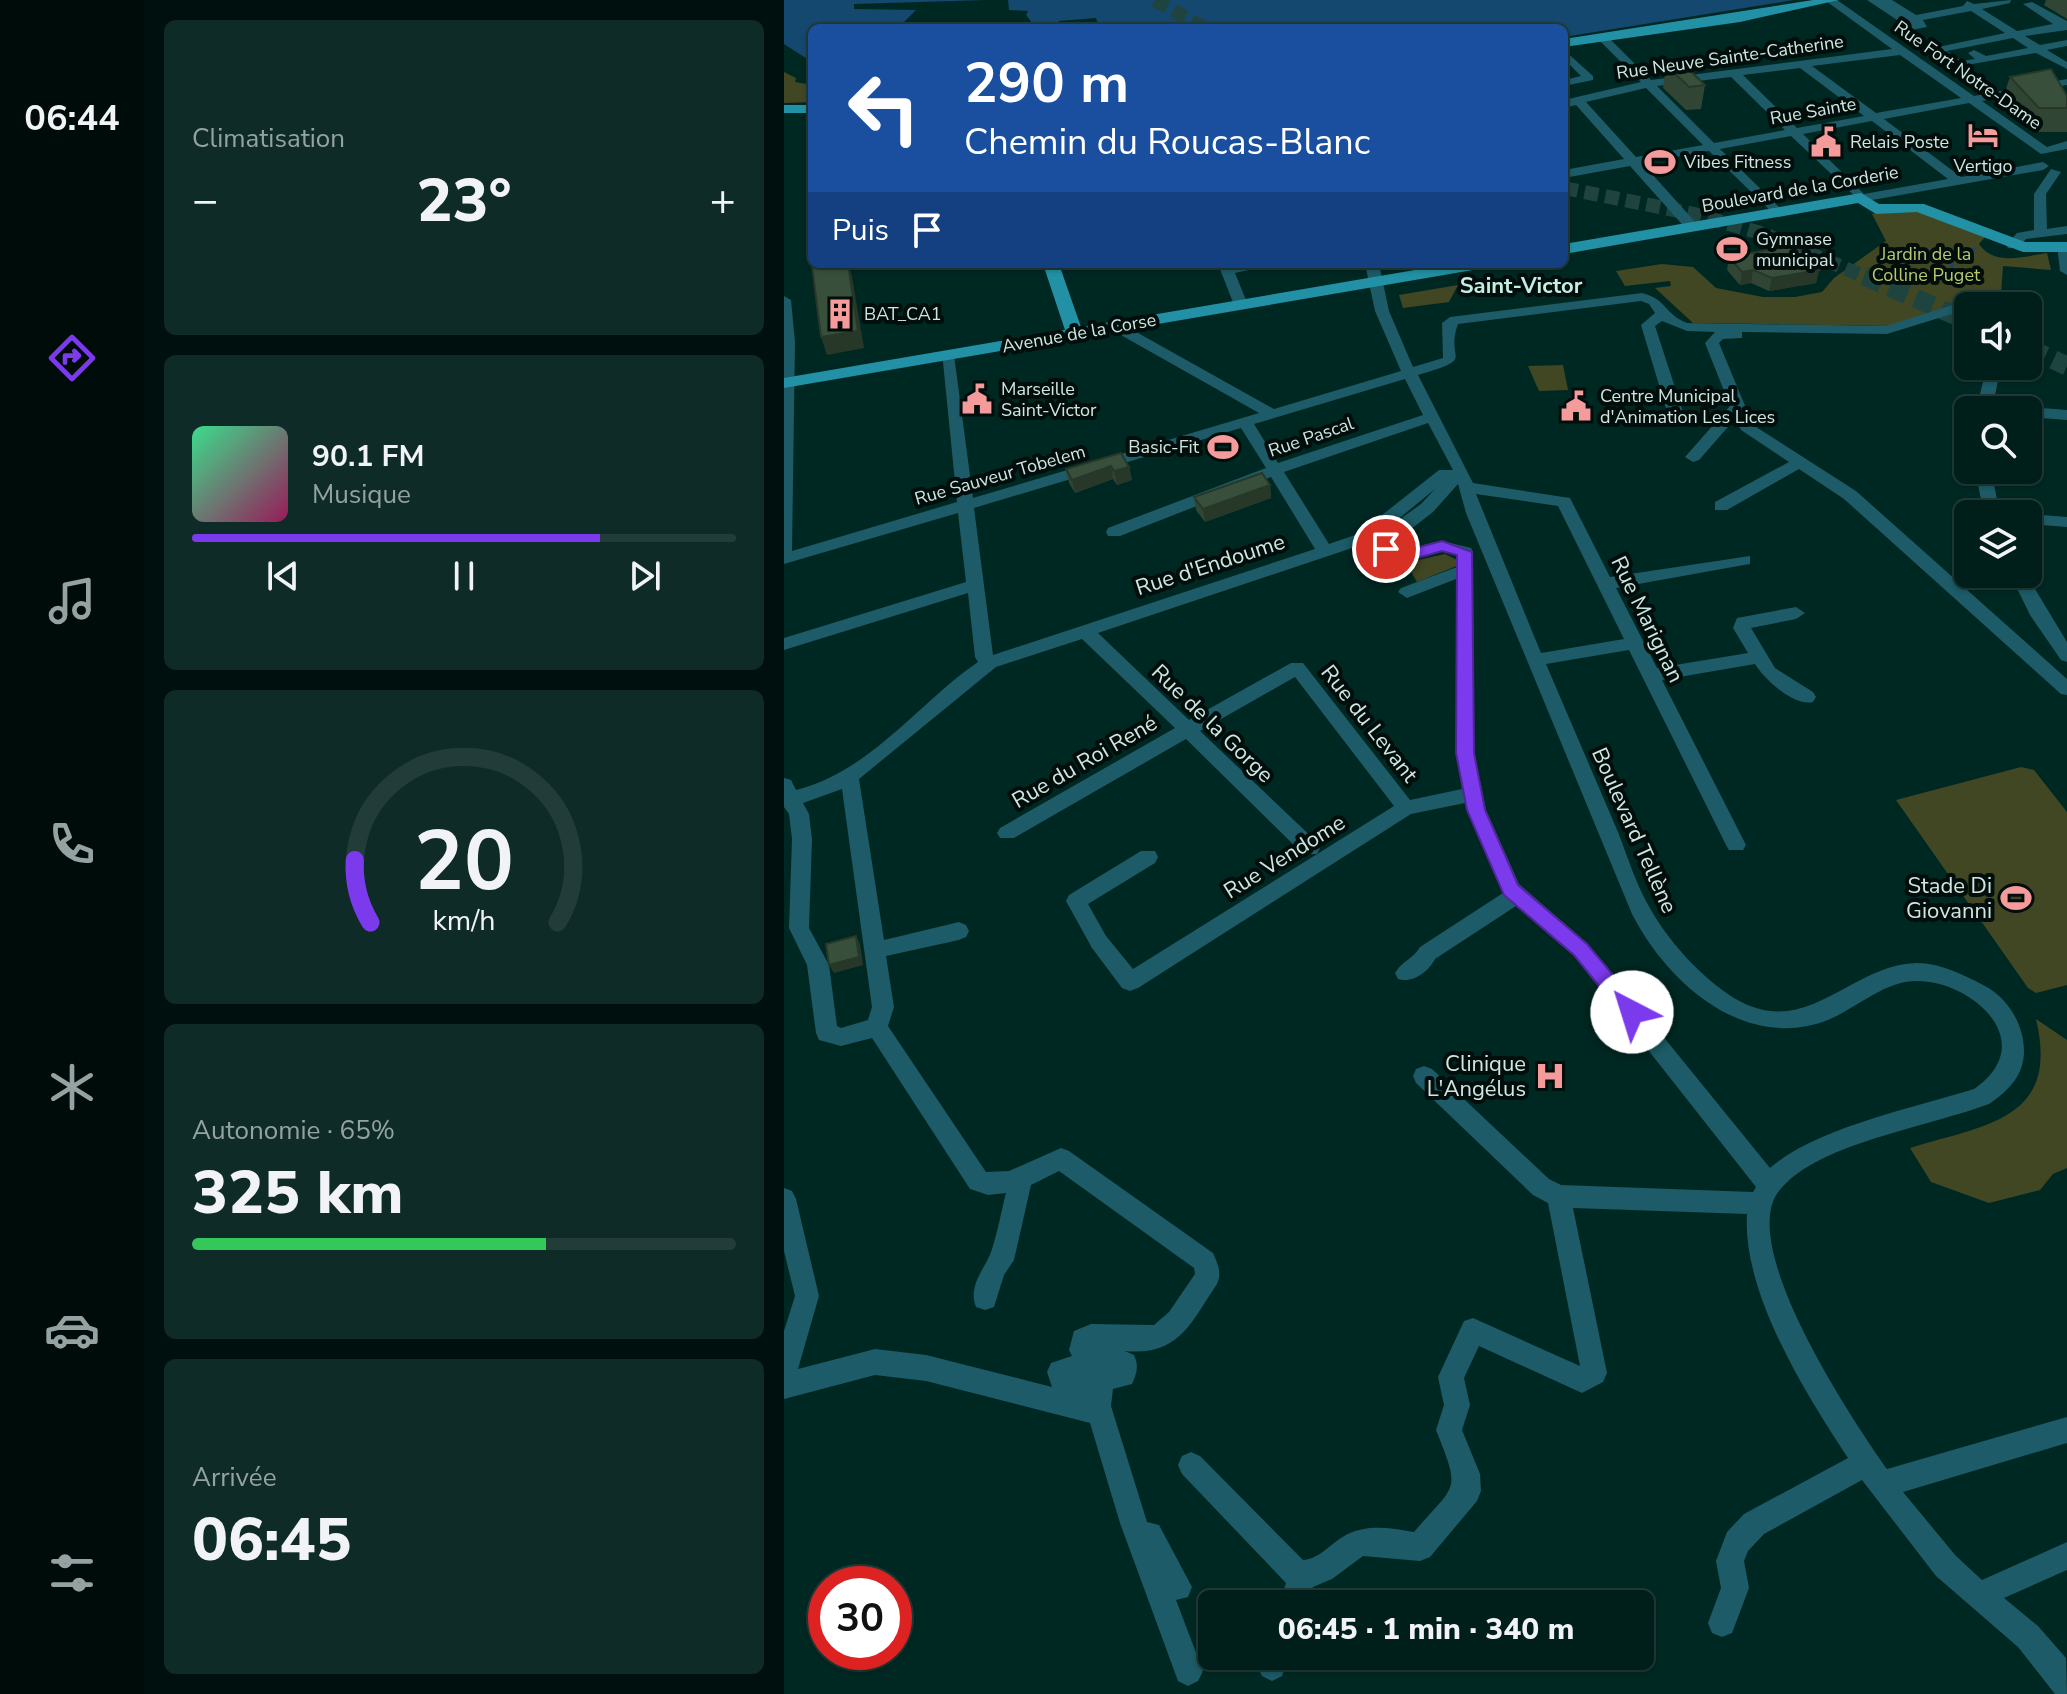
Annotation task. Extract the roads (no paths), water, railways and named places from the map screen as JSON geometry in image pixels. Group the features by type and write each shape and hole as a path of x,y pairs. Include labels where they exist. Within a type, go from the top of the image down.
{"main road":[{"path":"1568,42 1740,18 1832,0 1854,0"},
{"path":"784,109 808,109"},
{"path":"1861,198 1876,209 1919,207 2013,245 2037,249 2064,247"},
{"name":"Boulevard de la Corderie","path":"1568,248 1861,198"},
{"path":"1052,268 1075,334"},
{"path":"1374,282 1456,268"},
{"name":"Avenue de la Corse","path":"786,383 1374,282"}],"street":[{"name":"Rue Fort Notre-Dame","path":"1832,0 2045,151"},
{"path":"1872,0 1933,36 1984,60"},
{"path":"1885,0 1933,36 1937,50 1959,65 2067,43"},
{"path":"1961,0 2065,66"},
{"path":"1933,36 1972,7 2006,1"},
{"path":"2028,4 2064,25"},
{"path":"1933,36 2013,33 2064,25"},
{"path":"1602,37 1777,213"},
{"name":"Rue Neuve Sainte-Catherine","path":"1568,103 1648,84 1903,51"},
{"path":"1568,57 1589,78 1568,82"},
{"path":"1801,63 1959,181"},
{"path":"1733,72 1861,198"},
{"name":"Rue Sainte","path":"1568,173 1973,100 2052,91 2067,82"},
{"path":"1578,100 1693,228"},
{"path":"2041,234 2040,194 2055,171 2039,164 2045,151 2066,147"},
{"name":"Boulevard de la Corderie","path":"1861,198 1959,181 2055,171"},
{"path":"2013,245 2018,238 2067,230"},
{"path":"2064,247 2067,271"},
{"path":"1226,268 1241,305"},
{"path":"1372,268 1374,282 1411,373 1461,473 1427,508 1387,536 1384,544 1390,553 1403,557 1433,547 1457,548 1465,552 1465,753 1476,810 1516,895 1581,950 1740,1145 1765,1195 1761,1237 1775,1297 1804,1358 1872,1474 1945,1564 1977,1596 2043,1652 2067,1686"},
{"name":"Rue Sauveur Tobelem","path":"784,558 1246,424 1450,361 1449,323 1458,320 1642,297 1655,301 1662,315"},
{"path":"784,300 784,558"},
{"path":"1676,415 1648,325 1662,315 1687,327 1887,330 1954,309"},
{"path":"1117,327 1272,414"},
{"path":"1784,330 1774,334 1719,335 1712,340 1746,427 1850,495 2067,689"},
{"path":"947,355 984,657 990,663"},
{"path":"1693,457 1736,408"},
{"path":"2042,413 2067,415"},
{"name":"Rue Pascal","path":"1114,532 1275,471 1432,417"},
{"path":"1246,424 1325,551"},
{"path":"1721,506 1800,462"},
{"name":"Rue d'Endoume","path":"786,795 850,780 878,759 956,686 990,663 1364,538 1461,473"},
{"name":"Rue Marignan","path":"1461,473 1564,502 1736,845"},
{"name":"Boulevard Tellène","path":"1461,473 1535,660 1642,914 1668,951 1716,997 1763,1019 1803,1019 1884,978 1928,970 1964,983 1987,998 2003,1015 2013,1039 2013,1063 2003,1082 1981,1097 1805,1156 1765,1195"},
{"path":"2042,520 2067,522"},
{"path":"1604,584 1744,560"},
{"path":"1407,592 1467,569"},
{"path":"784,644 974,585"},
{"path":"2026,588 2067,656"},
{"path":"1796,613 1743,622 1742,628 1769,672 1807,697"},
{"name":"Rue de la Gorge","path":"1085,631 1310,848"},
{"path":"2017,646 2055,640"},
{"path":"1535,660 1633,643"},
{"path":"1650,676 1758,657"},
{"name":"Rue du Roi René","path":"1007,833 1297,667"},
{"name":"Rue du Levant","path":"1297,667 1406,808"},
{"path":"850,780 883,1007 877,1027 978,1181 988,1185 1021,1178 1061,1159 1204,1261 1208,1276 1168,1332 1131,1342 1092,1337 1083,1340 1082,1350 1087,1353 1125,1364 1123,1375 1068,1368 1060,1372 1063,1382 1102,1393 1096,1411"},
{"name":"Rue Vendome","path":"1148,857 1076,901 1099,942 1130,982 1406,808 1472,794"},
{"path":"786,795 799,814 802,839 799,928 818,965 825,1027 832,1036 841,1037 877,1027"},
{"path":"1406,973 1424,960 1427,953 1516,895"},
{"path":"876,950 959,931"},
{"path":"1424,1076 1529,1177 1559,1196 1765,1195"},
{"path":"985,1298 993,1268 1002,1260 1021,1178"},
{"path":"1303,1576 1323,1570 1358,1544 1375,1541 1420,1547 1467,1491 1467,1474 1449,1430 1457,1405 1451,1377 1473,1330 1582,1380 1594,1373 1559,1196"},
{"path":"784,1199 807,1296 784,1374"},
{"path":"784,1386 875,1362 926,1368 1101,1414 1134,1523 1188,1671"},
{"path":"1722,1623 1735,1588 1730,1561 1737,1542 1754,1524 1872,1474 2067,1430"},
{"path":"1191,1465 1303,1576"},
{"path":"1134,1523 1147,1532 1178,1587"},
{"path":"1977,1596 2067,1556"},
{"path":"1298,1590 1303,1576"}],"water":[{"path":"784,0 986,0 854,4 854,9 916,10 902,24 808,24 808,59 784,44"},
{"path":"1008,0 1794,0 1568,36 1568,24 1098,24 1096,18 1059,21 1059,24 1033,24 1026,15 1028,11 1009,10"}],"waterway":[{"path":"1962,286 1948,258 1975,249"}],"tunnel":[{"path":"1155,0 1197,24"},
{"path":"1568,189 1694,214 1764,234 1868,278"},
{"path":"1864,276 1954,315"},
{"path":"2042,354 2067,366"}],"place":[{"name":"Vertigo","path":"1983,135"},
{"name":"Relais Poste","path":"1826,142"},
{"name":"Vibes Fitness","path":"1660,162"},
{"name":"Gymnase municipal","path":"1732,249"},
{"name":"BAT_CA1","path":"840,314"},
{"name":"Marseille Saint-Victor","path":"977,399"},
{"name":"Centre Municipal d'Animation Les Lices","path":"1576,406"},
{"name":"Basic-Fit","path":"1223,447"},
{"name":"Stade Di Giovanni","path":"2016,898"},
{"name":"Clinique L'Angélus","path":"1550,1076"}],"district":[{"name":"Saint-Victor","path":"1521,285"}],"park label":[{"name":"Jardin de la Colline Puget","path":"1926,264"}]}
